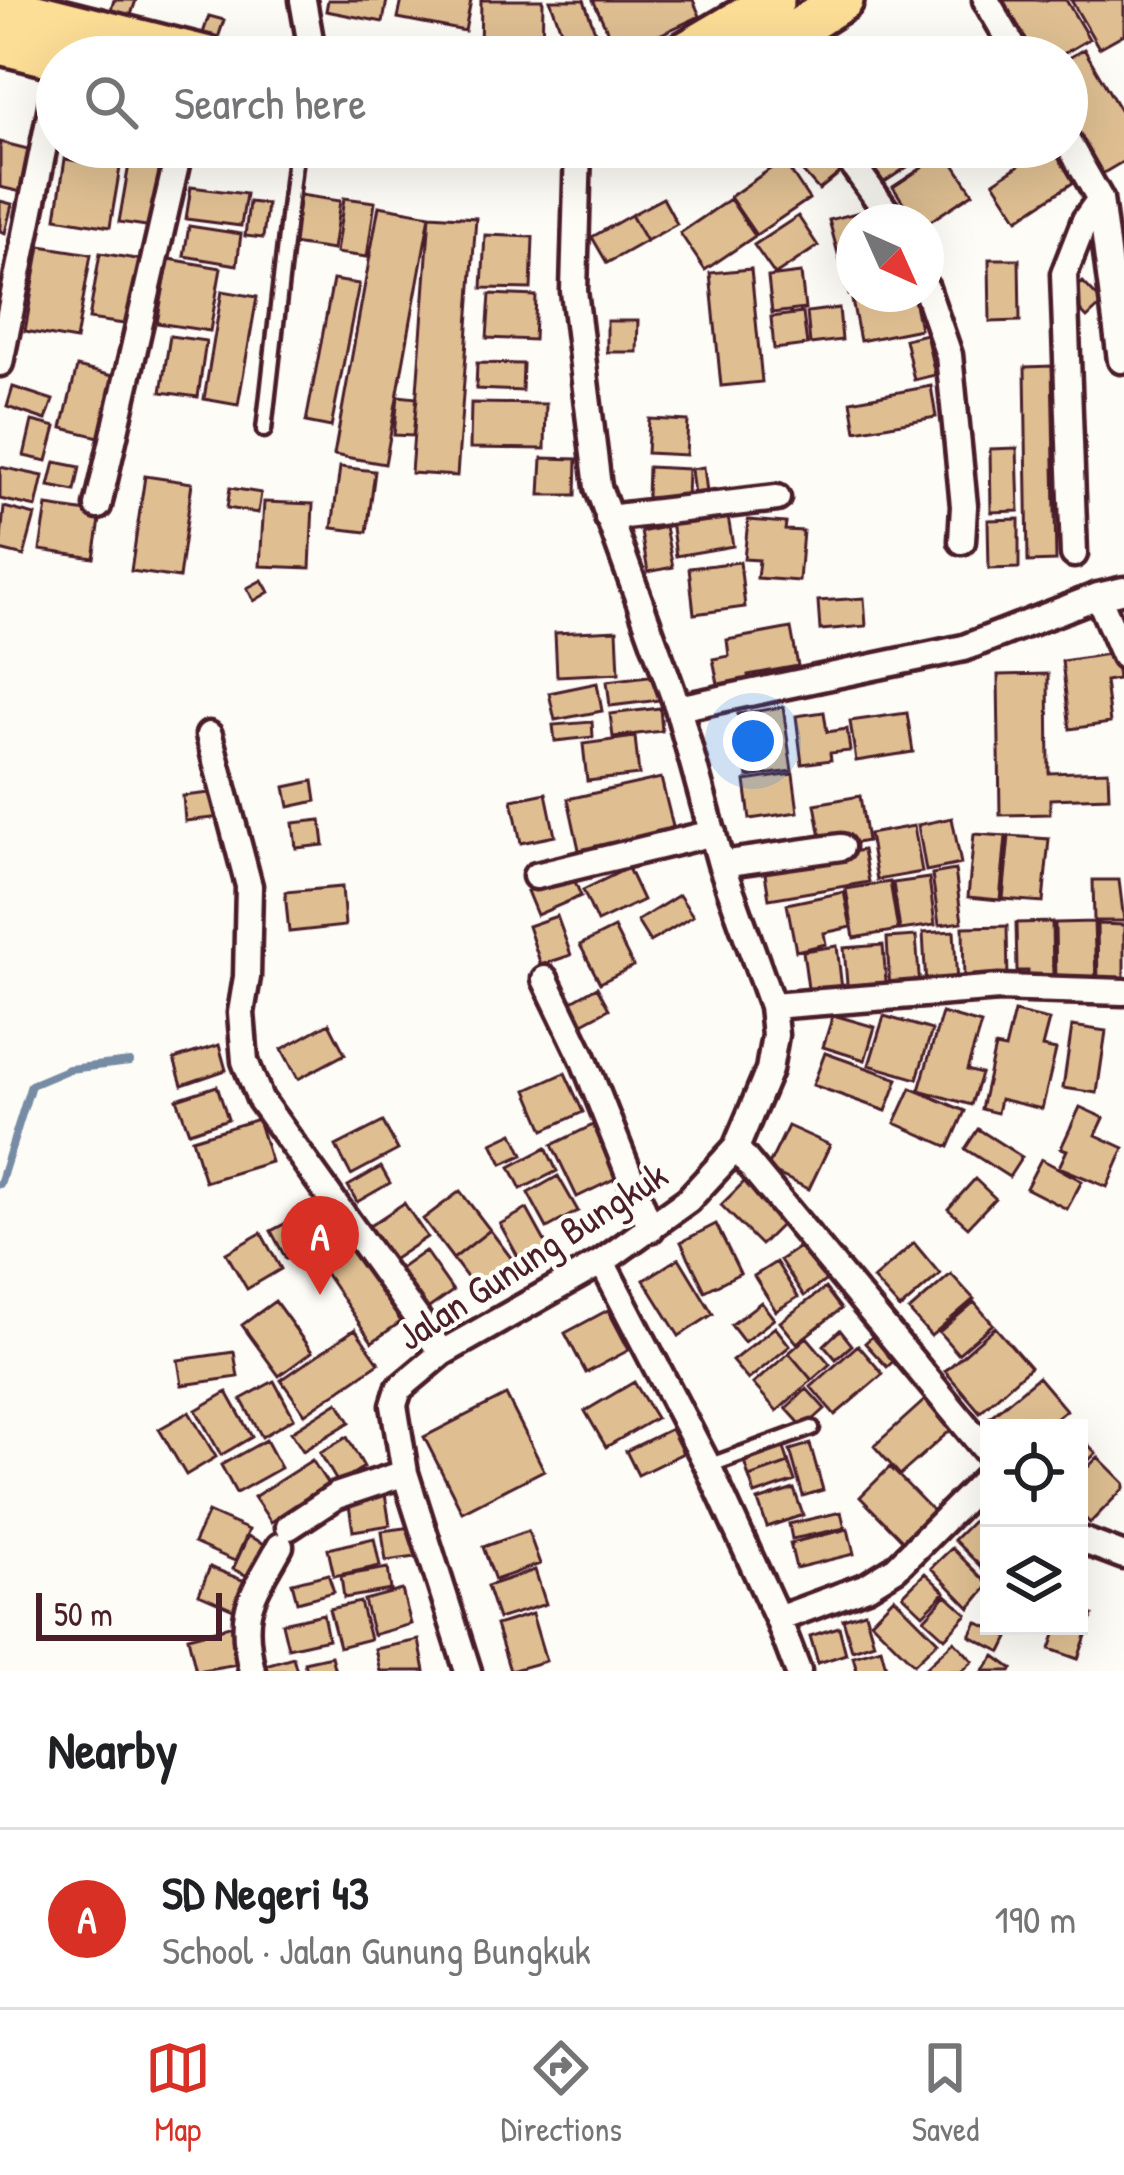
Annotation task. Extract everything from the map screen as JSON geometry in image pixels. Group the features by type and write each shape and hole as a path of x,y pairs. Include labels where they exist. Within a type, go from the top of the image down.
{"main road":[{"path":"712,36 774,0"},
{"path":"793,36 843,0"},
{"path":"4,14 108,36"},
{"path":"4,14 36,41"}],"street":[{"path":"303,0 309,36"},
{"path":"986,0 1007,36"},
{"path":"0,363 39,168"},
{"path":"98,506 175,168"},
{"name":"Jalan Gunung Bungkuk","path":"468,1671 405,1473 394,1405 398,1389 442,1353 602,1262 688,1200 736,1148 770,1070 775,1035 772,1006 721,864 679,707 598,487 574,291 577,168"},
{"path":"855,168 881,204"},
{"path":"1082,168 1100,200 1121,360"},
{"path":"1074,554 1064,274 1085,220 1100,200"},
{"path":"934,312 949,355 964,506 962,541"},
{"path":"608,518 777,498"},
{"path":"679,707 964,648 1111,593 1124,656"},
{"path":"209,735 249,886 247,977 241,1013 245,1061 260,1099 442,1353"},
{"path":"536,876 713,833"},
{"path":"721,864 842,847"},
{"path":"545,979 583,1058 651,1229"},
{"path":"772,1006 999,988 1124,992"},
{"path":"736,1148 980,1443"},
{"path":"602,1262 708,1466 798,1671"},
{"path":"253,1671 244,1634 248,1603 284,1537 336,1496 405,1473"},
{"path":"778,1619 867,1586 896,1568 980,1484"},
{"path":"1088,1542 1124,1556"}],"lane":[{"path":"264,430 294,168"},
{"path":"708,1466 812,1428"}],"building":[{"path":"114,0 136,0 130,18 110,13"},
{"path":"328,0 387,0 383,22 326,11"},
{"path":"402,0 471,0 465,31 398,18"},
{"path":"481,0 543,0 542,36 480,36"},
{"path":"550,0 584,0 597,36 563,36"},
{"path":"593,0 693,0 700,16 657,36 610,36"},
{"path":"997,0 1066,0 1087,36 1018,36"},
{"path":"1071,0 1124,0 1124,34 1099,48"},
{"path":"209,16 224,20 219,36 203,33"},
{"path":"1088,56 1124,117 1124,161 1095,178 1088,166"},
{"path":"0,142 32,150 21,192 0,187"},
{"path":"64,168 120,168 110,227 56,218"},
{"path":"128,168 170,168 160,228 119,222"},
{"path":"772,168 788,168 809,199 756,235 730,197"},
{"path":"799,168 846,168 819,190"},
{"path":"865,168 906,168 877,187"},
{"path":"922,168 957,168 973,193 944,212 944,204 904,204 893,187"},
{"path":"1015,168 1065,168 1074,182 1018,219 994,182"},
{"path":"191,187 246,194 241,226 186,219"},
{"path":"300,195 340,201 333,250 292,244"},
{"path":"344,198 375,202 367,257 336,253"},
{"path":"663,198 677,224 646,241 631,215"},
{"path":"730,199 755,236 705,270 680,233"},
{"path":"0,201 12,204 5,233 0,231"},
{"path":"249,202 267,204 263,238 245,236"},
{"path":"379,206 430,215 385,464 334,455"},
{"path":"430,215 476,218 457,476 411,473"},
{"path":"631,215 646,241 607,263 592,237"},
{"path":"798,216 818,246 775,275 754,245"},
{"path":"836,218 836,246 829,220"},
{"path":"189,226 241,234 237,265 184,256"},
{"path":"485,235 533,237 531,289 482,288"},
{"path":"40,246 91,254 76,340 25,331"},
{"path":"100,253 142,260 131,325 89,319"},
{"path":"169,259 221,268 210,331 157,323"},
{"path":"989,259 1019,259 1020,321 990,322"},
{"path":"751,269 762,382 721,386 710,273"},
{"path":"801,273 805,309 772,313 768,277"},
{"path":"333,280 359,284 331,427 306,422"},
{"path":"1083,282 1103,303 1087,318 1067,297"},
{"path":"222,291 257,297 238,405 204,399"},
{"path":"490,294 536,296 534,340 487,338"},
{"path":"836,308 842,340 810,344 807,312"},
{"path":"854,312 917,312 920,329 860,341"},
{"path":"803,313 807,345 774,349 771,317"},
{"path":"607,321 638,321 637,352 607,352"},
{"path":"926,334 935,375 914,380 905,339"},
{"path":"170,336 206,341 198,397 161,392"},
{"path":"477,363 523,364 522,391 476,389"},
{"path":"1052,366 1056,561 1028,562 1025,367"},
{"path":"77,367 121,378 107,439 62,428"},
{"path":"931,386 936,417 856,431 851,401"},
{"path":"13,387 53,400 46,420 7,407"},
{"path":"398,396 417,398 413,436 394,435"},
{"path":"471,403 546,404 545,449 470,448"},
{"path":"649,419 688,421 686,455 647,453"},
{"path":"32,421 56,427 47,461 24,456"},
{"path":"1017,448 1019,511 991,512 990,449"},
{"path":"542,458 577,459 576,495 540,495"},
{"path":"55,462 80,467 75,491 49,486"},
{"path":"0,467 43,476 36,507 0,499"},
{"path":"340,467 375,471 367,532 332,528"},
{"path":"648,467 688,469 687,498 647,498"},
{"path":"704,467 707,493 694,495 691,469"},
{"path":"145,476 192,483 179,578 131,571"},
{"path":"230,488 261,493 258,513 227,508"},
{"path":"264,502 313,504 310,568 260,566"},
{"path":"726,505 733,546 676,556 670,514"},
{"path":"47,506 101,514 94,558 40,550"},
{"path":"4,507 35,515 24,556 0,550"},
{"path":"1019,519 1019,568 989,569 988,520"},
{"path":"748,520 786,523 785,530 803,531 799,581 757,578 759,560 744,559"},
{"path":"665,527 673,567 648,572 641,532"},
{"path":"740,562 745,607 694,614 689,568"},
{"path":"262,580 269,592 254,601 247,588"},
{"path":"864,598 866,626 820,630 818,601"},
{"path":"791,628 798,666 748,675 750,689 720,694 713,659 729,656 727,640"},
{"path":"617,630 619,673 557,676 555,633"},
{"path":"1115,653 1118,679 1105,681 1110,723 1070,729 1062,661"},
{"path":"665,674 668,699 610,706 607,681"},
{"path":"1048,674 1049,773 1108,771 1109,797 1050,799 1050,814 1000,815 998,675"},
{"path":"597,683 602,711 555,720 549,693"},
{"path":"783,707 792,771 748,777 738,714"},
{"path":"660,708 662,731 613,737 610,714"},
{"path":"824,712 827,732 847,729 850,751 830,753 831,760 802,764 796,716"},
{"path":"907,713 913,752 856,761 850,721"},
{"path":"592,722 593,737 555,741 553,725"},
{"path":"635,737 639,775 587,781 583,744"},
{"path":"793,774 798,812 750,819 745,781"},
{"path":"661,778 674,831 580,854 568,799"},
{"path":"313,781 316,801 289,807 285,787"},
{"path":"219,792 222,817 185,821 183,796"},
{"path":"546,793 555,836 521,843 512,800"},
{"path":"860,796 867,841 823,849 815,804"},
{"path":"952,818 961,864 926,871 918,825"},
{"path":"321,820 324,845 296,848 293,823"},
{"path":"914,826 922,872 877,880 869,834"},
{"path":"974,834 1006,836 1000,900 968,897"},
{"path":"1009,836 1049,839 1043,902 1003,899"},
{"path":"863,850 869,882 769,899 764,867"},
{"path":"628,868 643,900 597,922 583,890"},
{"path":"955,870 962,922 939,925 932,874"},
{"path":"571,872 581,896 537,915 527,891"},
{"path":"929,878 935,925 900,930 893,883"},
{"path":"1093,880 1119,880 1124,921 1094,921"},
{"path":"890,882 898,930 854,938 846,889"},
{"path":"342,887 345,926 289,932 285,892"},
{"path":"844,892 851,927 824,933 826,944 796,951 787,904"},
{"path":"679,895 693,916 650,942 637,921"},
{"path":"557,916 571,955 541,965 528,926"},
{"path":"1052,922 1053,978 1028,979 1028,971 1017,971 1016,923"},
{"path":"1094,922 1096,982 1056,983 1055,923"},
{"path":"1097,924 1124,925 1124,983 1098,984"},
{"path":"1007,926 1008,982 964,984 963,927"},
{"path":"614,928 633,966 600,983 580,945"},
{"path":"954,931 957,984 926,986 923,933"},
{"path":"916,936 920,989 890,991 887,938"},
{"path":"883,945 887,993 848,996 844,948"},
{"path":"837,946 843,998 810,1003 803,951"},
{"path":"597,987 609,1009 577,1026 565,1005"},
{"path":"1014,1012 1049,1020 1042,1047 1056,1050 1042,1109 1000,1099 997,1113 981,1109 995,1047 1005,1049"},
{"path":"942,1013 981,1024 967,1070 981,1074 971,1105 919,1090"},
{"path":"833,1015 875,1027 865,1060 823,1047"},
{"path":"884,1016 932,1030 917,1079 869,1065"},
{"path":"329,1023 345,1054 298,1079 282,1049"},
{"path":"1072,1026 1106,1031 1097,1093 1063,1088"},
{"path":"219,1045 226,1070 182,1085 174,1059"},
{"path":"825,1053 898,1079 886,1111 813,1085"},
{"path":"565,1073 583,1112 544,1130 527,1090"},
{"path":"217,1086 228,1119 189,1132 177,1099"},
{"path":"911,1088 965,1111 949,1147 895,1123"},
{"path":"1080,1107 1104,1118 1096,1135 1124,1148 1107,1187 1059,1167 1067,1150 1061,1148"},
{"path":"258,1119 271,1162 205,1182 192,1139"},
{"path":"383,1122 398,1150 351,1175 336,1146"},
{"path":"593,1125 618,1177 577,1197 552,1145"},
{"path":"788,1126 830,1145 809,1189 767,1169"},
{"path":"978,1129 1022,1157 1009,1177 965,1149"},
{"path":"513,1133 523,1155 502,1164 492,1143"},
{"path":"546,1148 557,1171 521,1189 510,1167"},
{"path":"1041,1159 1082,1181 1067,1209 1026,1188"},
{"path":"381,1167 390,1183 357,1202 348,1186"},
{"path":"558,1176 578,1211 547,1228 528,1193"},
{"path":"748,1178 788,1218 761,1245 721,1205"},
{"path":"975,1179 995,1198 968,1227 948,1209"},
{"path":"460,1191 490,1230 453,1259 423,1219"},
{"path":"404,1203 427,1237 388,1263 365,1229"},
{"path":"313,1209 327,1236 286,1259 271,1231"},
{"path":"527,1209 549,1249 522,1264 500,1224"},
{"path":"716,1224 740,1273 705,1291 681,1242"},
{"path":"490,1230 518,1267 481,1296 453,1259"},
{"path":"261,1233 281,1269 247,1289 226,1253"},
{"path":"914,1243 940,1274 900,1309 873,1279"},
{"path":"804,1244 828,1279 804,1296 780,1260"},
{"path":"352,1246 402,1321 372,1342 321,1267"},
{"path":"425,1251 453,1291 419,1315 391,1275"},
{"path":"679,1258 713,1314 679,1336 644,1280"},
{"path":"776,1262 798,1297 776,1311 754,1276"},
{"path":"951,1274 974,1299 931,1336 909,1311"},
{"path":"825,1288 841,1309 797,1343 780,1322"},
{"path":"275,1301 312,1352 279,1376 242,1325"},
{"path":"761,1302 774,1319 744,1342 731,1325"},
{"path":"974,1302 993,1324 958,1354 939,1332"},
{"path":"608,1310 629,1350 586,1373 565,1333"},
{"path":"775,1327 790,1346 748,1380 732,1361"},
{"path":"995,1327 1030,1367 980,1412 945,1371"},
{"path":"355,1329 379,1363 305,1414 281,1380"},
{"path":"840,1330 852,1345 836,1359 824,1345"},
{"path":"877,1332 899,1356 887,1367 865,1343"},
{"path":"807,1337 830,1364 812,1380 789,1353"},
{"path":"858,1345 883,1374 835,1415 811,1387"},
{"path":"234,1352 238,1377 182,1385 178,1360"},
{"path":"789,1353 812,1380 777,1411 753,1384"},
{"path":"1038,1377 1066,1410 1055,1419 988,1419"},
{"path":"274,1381 294,1418 262,1437 241,1399"},
{"path":"634,1382 656,1418 606,1447 585,1411"},
{"path":"807,1389 825,1409 804,1428 786,1408"},
{"path":"227,1392 252,1437 221,1455 196,1410"},
{"path":"506,1395 544,1470 462,1512 424,1437"},
{"path":"926,1399 953,1428 900,1475 874,1446"},
{"path":"338,1402 350,1422 303,1451 291,1432"},
{"path":"189,1412 216,1457 186,1475 159,1429"},
{"path":"671,1429 683,1453 638,1475 626,1451"},
{"path":"347,1437 364,1467 338,1483 320,1453"},
{"path":"266,1440 281,1468 236,1493 221,1465"},
{"path":"810,1444 823,1490 803,1496 790,1450"},
{"path":"784,1448 789,1463 749,1477 744,1461"},
{"path":"1098,1457 1124,1483 1090,1523 1088,1521 1088,1467"},
{"path":"312,1460 329,1486 271,1522 254,1497"},
{"path":"789,1463 795,1481 755,1495 749,1477"},
{"path":"890,1467 939,1517 909,1547 860,1497"},
{"path":"794,1489 803,1515 767,1527 758,1501"},
{"path":"385,1494 390,1525 353,1531 348,1499"},
{"path":"208,1512 249,1530 235,1561 194,1543"},
{"path":"841,1512 845,1528 792,1539 789,1524"},
{"path":"976,1518 980,1522 980,1566 954,1540"},
{"path":"412,1527 416,1557 386,1561 382,1531"},
{"path":"848,1529 854,1554 796,1568 790,1543"},
{"path":"528,1531 540,1564 495,1580 483,1547"},
{"path":"248,1536 269,1546 254,1579 233,1569"},
{"path":"374,1538 380,1566 334,1576 328,1549"},
{"path":"952,1548 980,1576 980,1596 970,1608 931,1568"},
{"path":"210,1567 250,1583 238,1611 199,1594"},
{"path":"388,1568 391,1590 344,1598 341,1576"},
{"path":"535,1570 546,1604 498,1619 487,1586"},
{"path":"925,1573 945,1592 923,1614 903,1595"},
{"path":"328,1574 334,1592 297,1602 292,1583"},
{"path":"402,1590 411,1624 373,1635 364,1600"},
{"path":"946,1595 967,1614 945,1638 924,1619"},
{"path":"894,1597 938,1641 914,1664 871,1621"},
{"path":"360,1602 370,1639 339,1647 329,1609"},
{"path":"865,1612 874,1643 852,1650 843,1619"},
{"path":"323,1614 328,1639 288,1648 282,1623"},
{"path":"532,1614 546,1661 510,1671 496,1625"},
{"path":"977,1622 980,1635 1009,1638 1002,1652 970,1636"},
{"path":"233,1625 243,1663 196,1671 188,1637"},
{"path":"839,1627 846,1654 818,1663 810,1636"},
{"path":"1055,1635 1086,1635 1078,1659 1050,1649"},
{"path":"419,1640 425,1671 380,1671 375,1649"},
{"path":"954,1641 973,1661 962,1671 922,1671"},
{"path":"881,1648 887,1671 857,1671 853,1656"},
{"path":"331,1656 335,1671 306,1671 304,1662"},
{"path":"995,1656 1013,1669 983,1671"},
{"path":"293,1657 297,1671 266,1671 265,1665"}],"waterway":[{"path":"0,1184 31,1085 69,1069 130,1062"}],"place":[{"name":"SD Negeri 43","path":"320,1295"}]}
